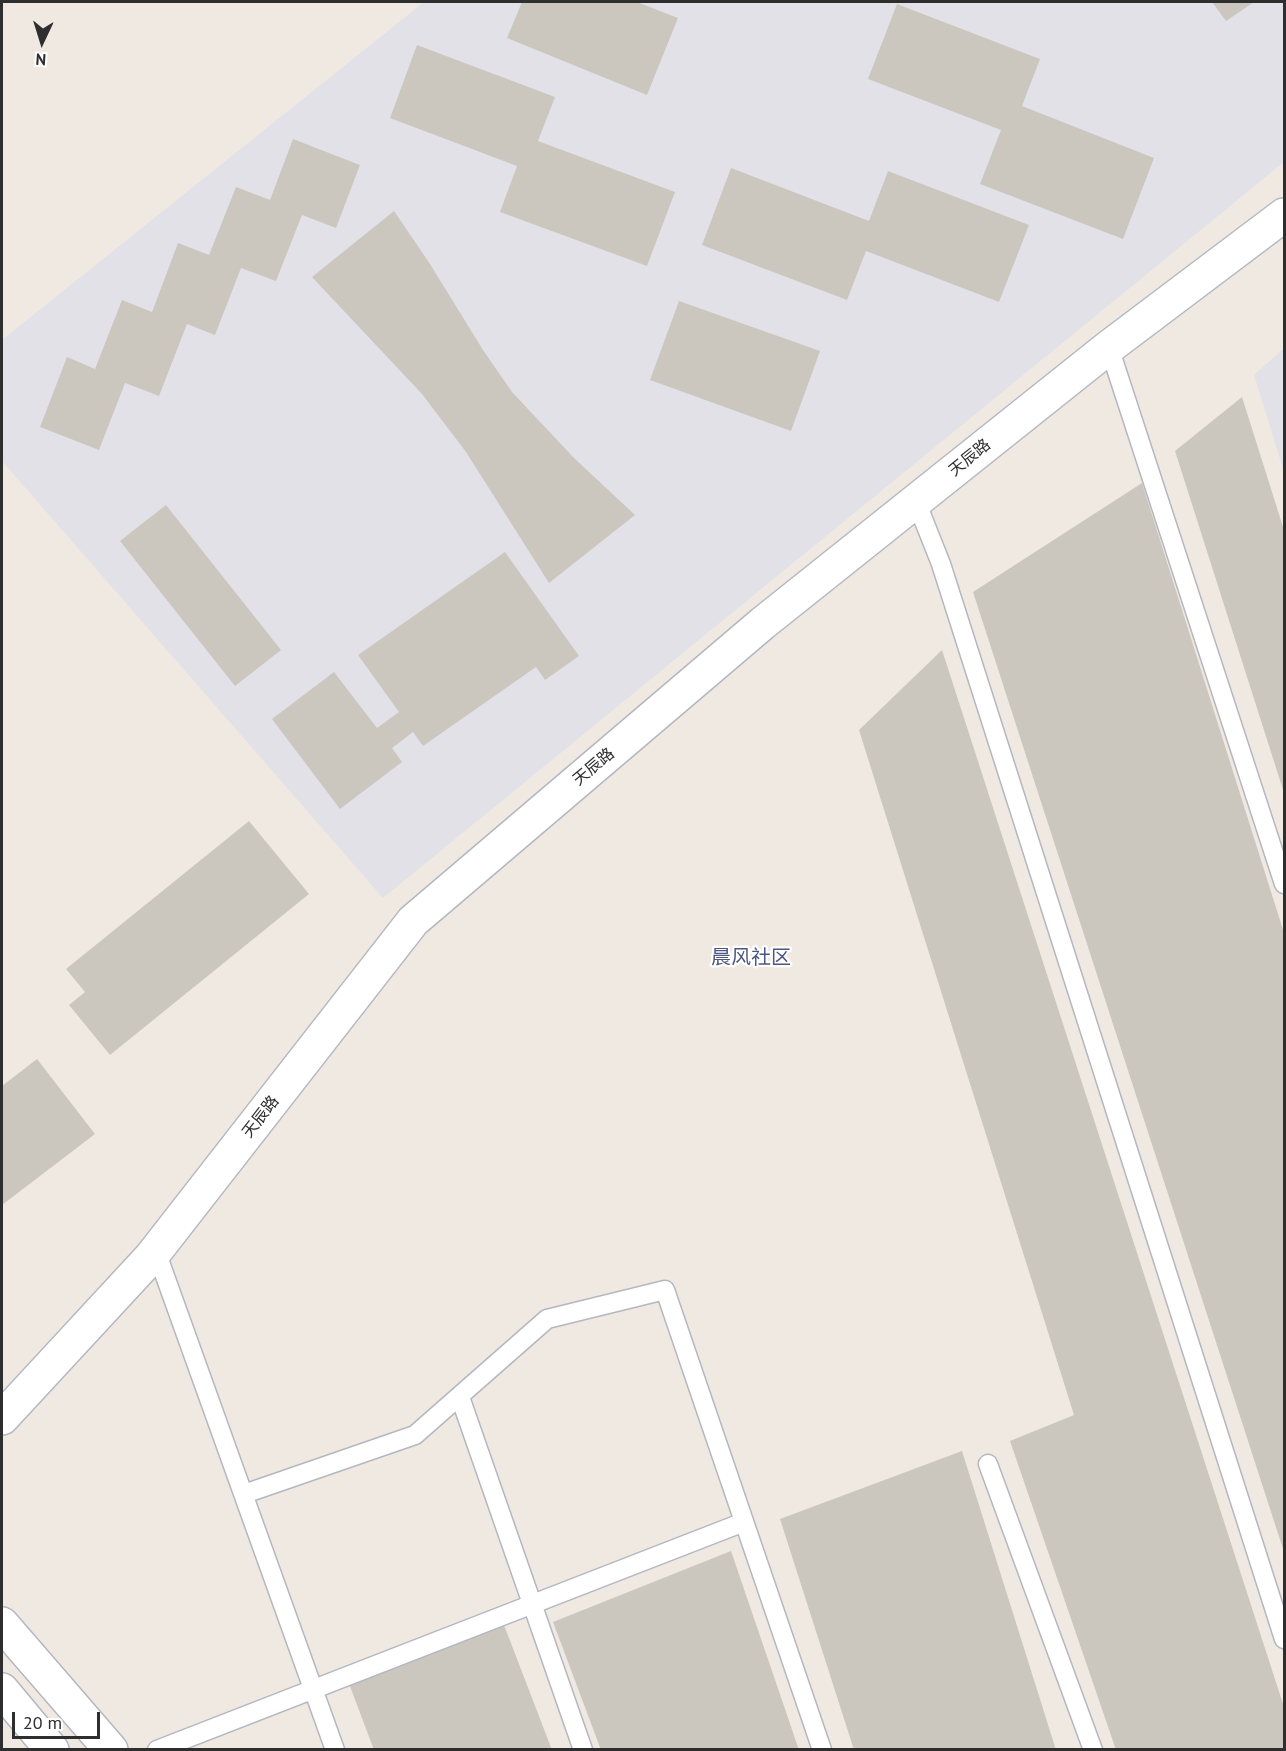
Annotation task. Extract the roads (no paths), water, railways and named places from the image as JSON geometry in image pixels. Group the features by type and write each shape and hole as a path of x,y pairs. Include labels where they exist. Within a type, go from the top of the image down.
{"street":[{"name":"天辰路","path":"2,1418 156,1251 413,921 763,623 1109,347 1284,215"},
{"path":"2,1624 111,1749"},
{"path":"2,1690 52,1749"}],"lane":[{"path":"1109,347 1284,884"},
{"path":"916,501 941,564 1284,1639"},
{"path":"156,1251 335,1749"},
{"path":"244,1494 415,1435 547,1319 665,1290 822,1749"},
{"path":"460,1396 583,1749"},
{"path":"988,1464 1093,1749"},
{"path":"157,1749 744,1522"}],"district":[{"name":"晨风社区","path":"751,958"}]}
